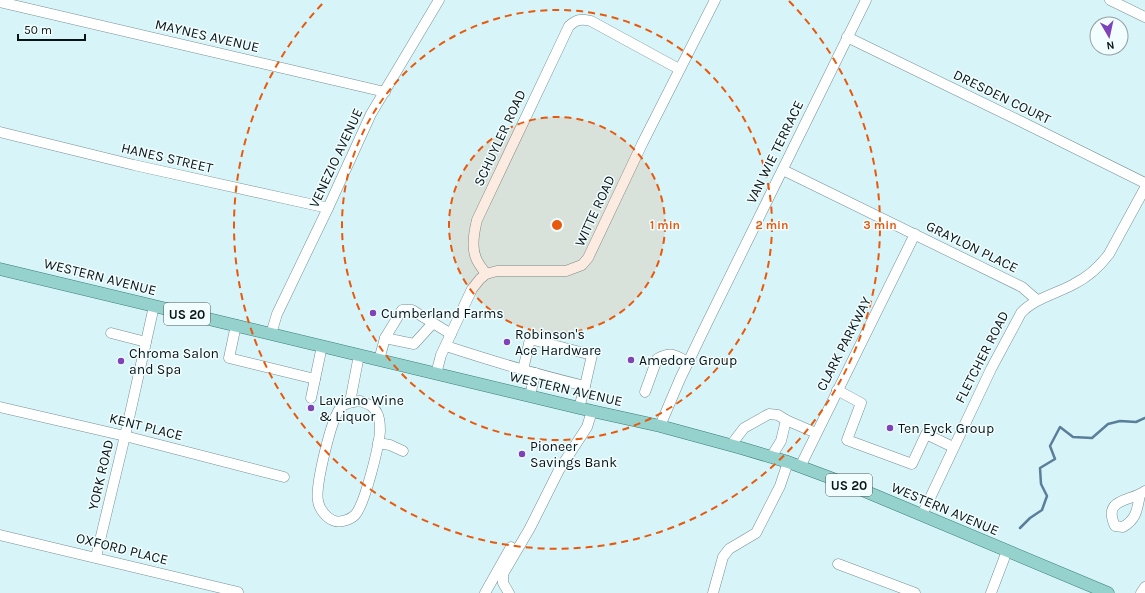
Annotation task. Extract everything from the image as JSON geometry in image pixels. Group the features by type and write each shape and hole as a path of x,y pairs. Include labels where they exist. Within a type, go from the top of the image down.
{"main road":[{"name":"WESTERN AVENUE","path":"0,269 592,412 660,426 732,445 800,466 855,487 1108,593"}],"street":[{"name":"VENEZIO AVENUE","path":"271,334 277,314 371,114 439,0"},
{"name":"WITTE ROAD","path":"486,274 497,271 562,272 582,266 588,258 679,69 715,0"},
{"name":"VAN WIE TERRACE","path":"660,426 688,362 866,0"},
{"path":"1110,0 1145,17"},
{"name":"MAYNES AVENUE","path":"0,2 385,92"},
{"name":"SCHUYLER ROAD","path":"486,274 476,258 474,248 477,220 569,26 579,20 591,20 679,69"},
{"name":"DRESDEN COURT","path":"847,37 1020,120 1145,183"},
{"name":"HANES STREET","path":"0,132 134,165 328,208"},
{"name":"GRAYLON PLACE","path":"783,170 1022,287 1037,300"},
{"name":"FLETCHER ROAD","path":"922,515 991,369 1021,313 1027,306 1037,300 1074,284 1103,262 1109,254 1145,188"},
{"name":"CLARK PARKWAY","path":"800,466 915,234"},
{"path":"436,374 441,356 472,289 486,274"},
{"name":"YORK ROAD","path":"96,557 154,306"},
{"path":"379,360 385,338 402,310 412,310 451,334"},
{"path":"385,338 414,344 434,323"},
{"path":"236,325 229,358 315,379"},
{"path":"111,333 146,342"},
{"path":"523,370 530,339 592,355 579,408"},
{"path":"311,398 322,346"},
{"path":"446,346 523,370 585,386"},
{"path":"645,392 657,359 665,354 671,353 688,362"},
{"path":"350,402 359,355"},
{"path":"530,396 534,373"},
{"path":"837,390 861,403 847,440 912,464 926,434 953,447"},
{"path":"360,401 372,405 378,414 380,433 367,488 361,505 354,516 346,520 335,521 325,515 318,502 318,487 334,418 341,406 350,402 360,401"},
{"name":"KENT PLACE","path":"0,407 125,436 284,477"},
{"path":"509,593 503,583 503,574 530,528 559,470 588,427 592,412"},
{"path":"732,445 744,428 769,414 778,415 816,433"},
{"path":"771,457 781,441 786,420"},
{"path":"378,443 390,445 403,451"},
{"path":"713,593 723,557 729,549 756,533 780,486 788,462"},
{"path":"485,593 516,539 522,532 530,528"},
{"name":"OXFORD PLACE","path":"0,535 238,592"},
{"path":"991,593 1007,551"},
{"path":"838,564 915,593"},
{"path":"1142,593 1145,587"}],"waterway":[{"path":"1020,528 1030,518 1042,510 1047,496 1041,484 1040,468 1055,459 1050,446 1060,427 1073,437 1092,438 1108,424 1120,421 1136,422 1145,418"}],"place":[{"name":"Cumberland Farms","path":"373,313"},
{"name":"Robinson's Ace Hardware","path":"507,342"},
{"name":"Amedore Group","path":"631,360"},
{"name":"Chroma Salon and Spa","path":"121,361"},
{"name":"Laviano Wine & Liquor","path":"311,408"},
{"name":"Ten Eyck Group","path":"890,428"},
{"name":"Pioneer Savings Bank","path":"522,454"}]}
